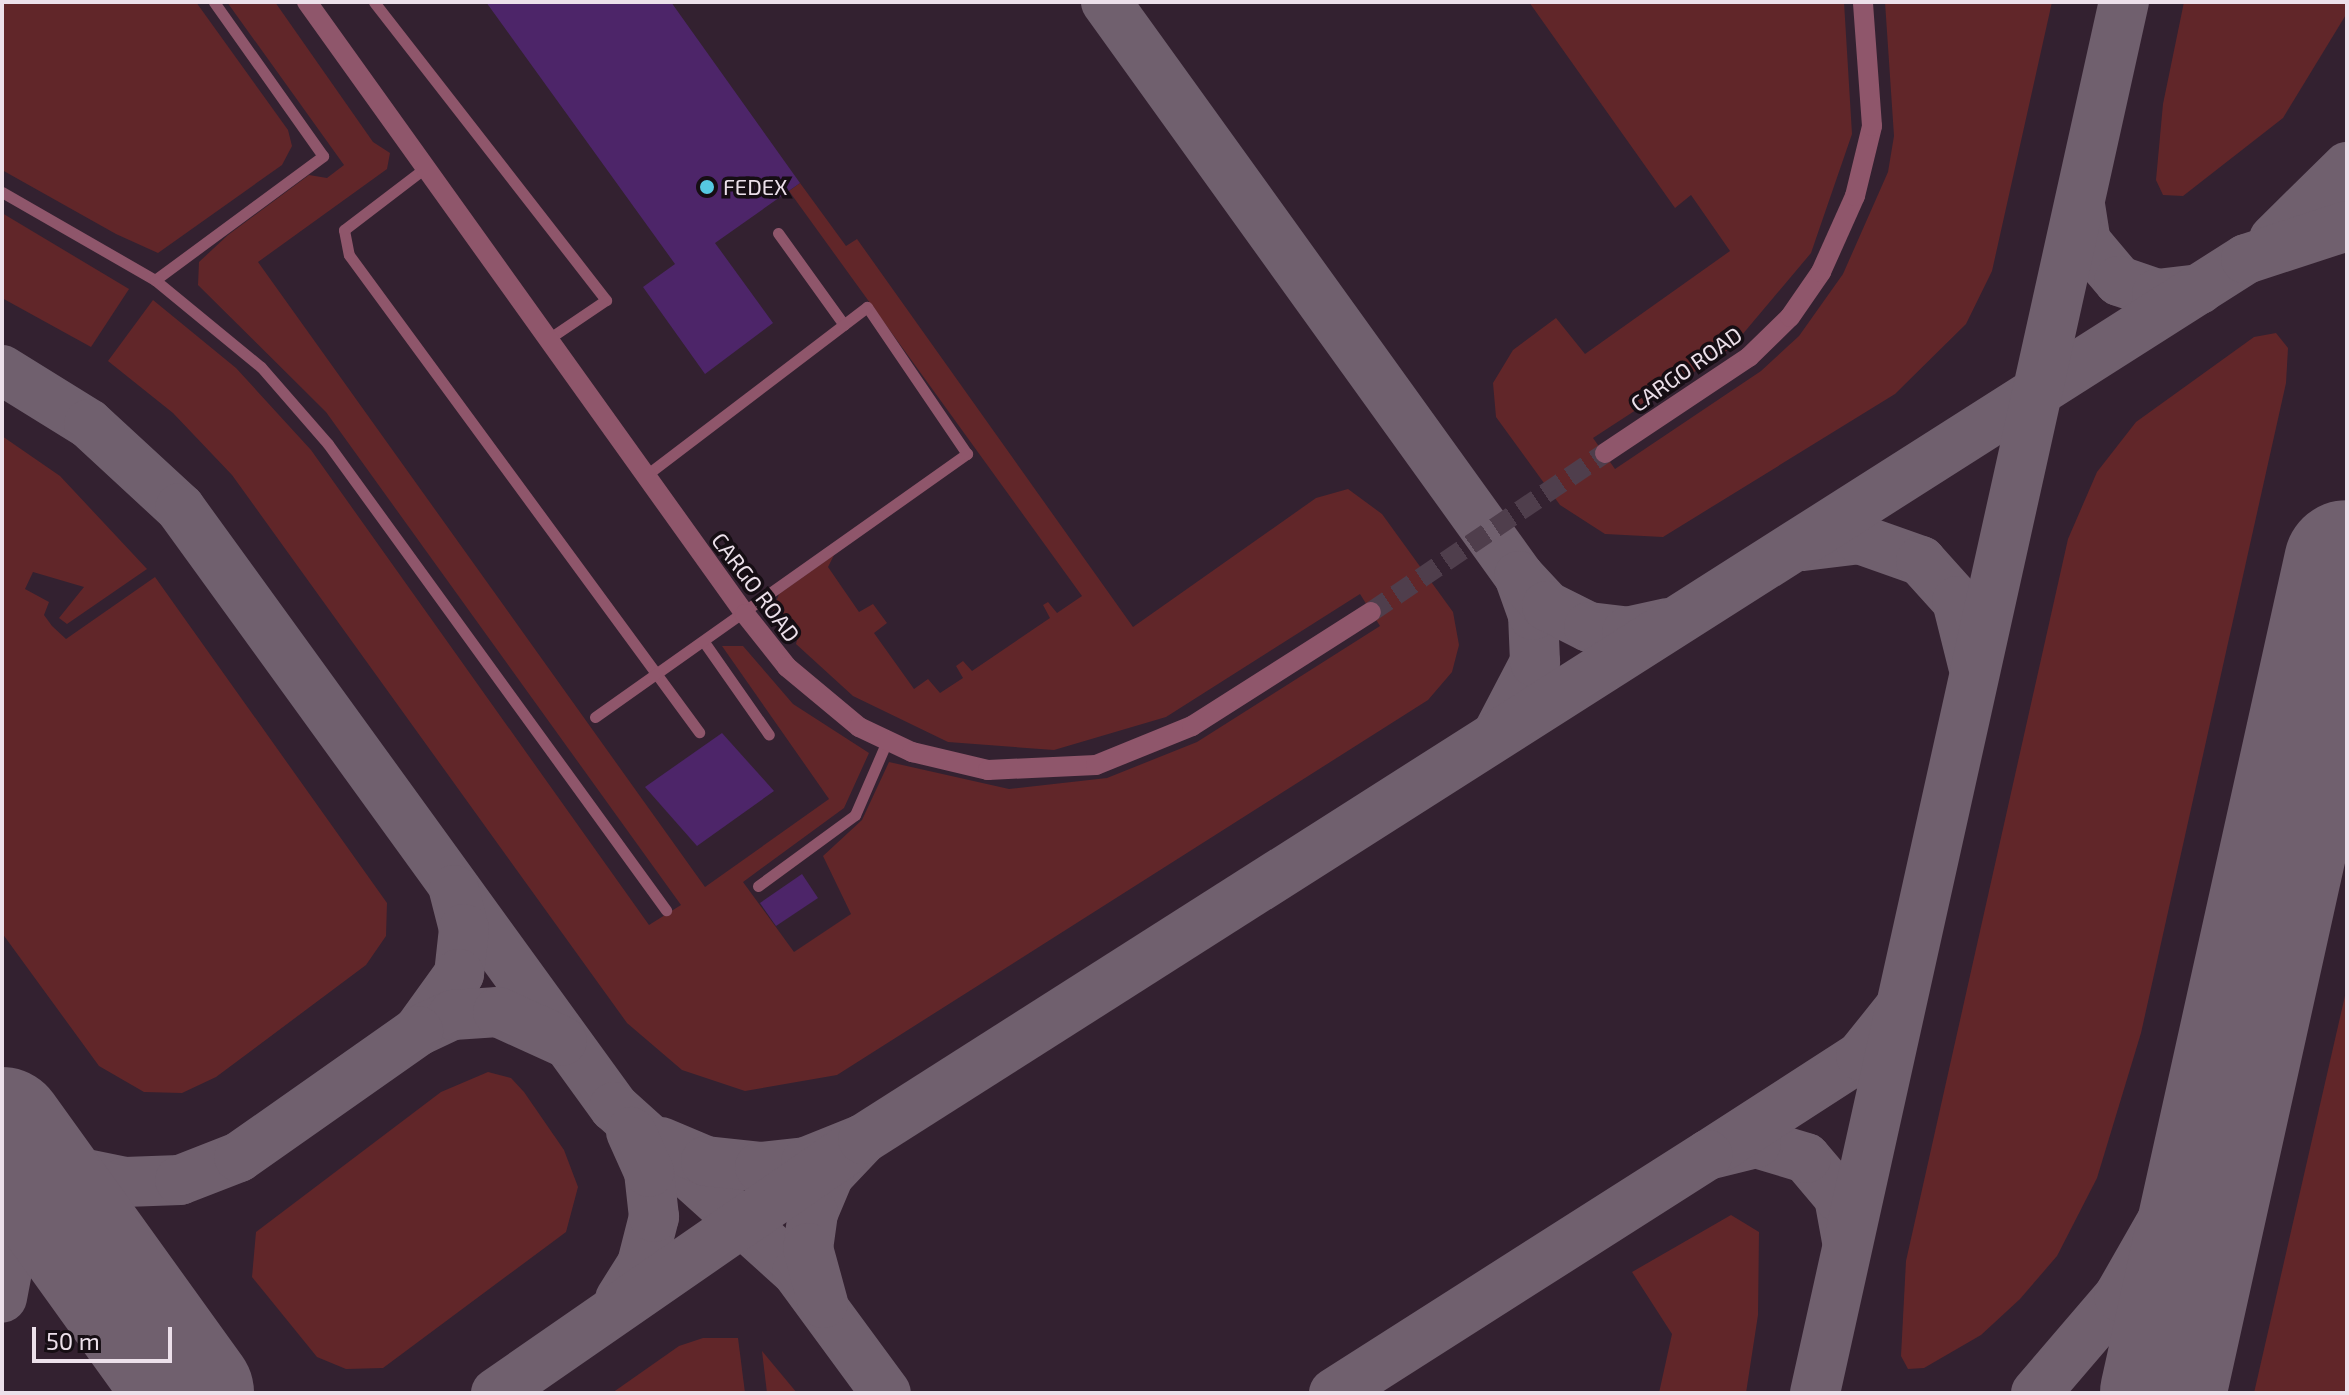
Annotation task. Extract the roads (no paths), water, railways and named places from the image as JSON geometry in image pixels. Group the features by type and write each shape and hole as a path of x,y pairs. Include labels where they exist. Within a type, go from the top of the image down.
{"street":[{"name":"CARGO ROAD","path":"1605,453 1749,357 1790,317 1821,272 1855,196 1872,126 1863,2"},
{"name":"CARGO ROAD","path":"310,3 644,477 745,614 816,694 887,741 988,770 1096,765 1192,726 1371,612"}],"lane":[{"path":"155,280 323,156 214,2"},
{"path":"374,2 606,300 547,340"},
{"path":"425,168 344,230 349,255 699,732"},
{"path":"2,192 155,280 234,342 328,444 666,910"},
{"path":"778,233 844,325"},
{"path":"595,717 745,614 967,454 867,307 644,477"},
{"path":"704,642 769,735"},
{"path":"758,886 855,815 887,741"}],"tunnel":[{"path":"1371,612 1605,453"}],"place":[{"name":"FEDEX","path":"707,187"}]}
